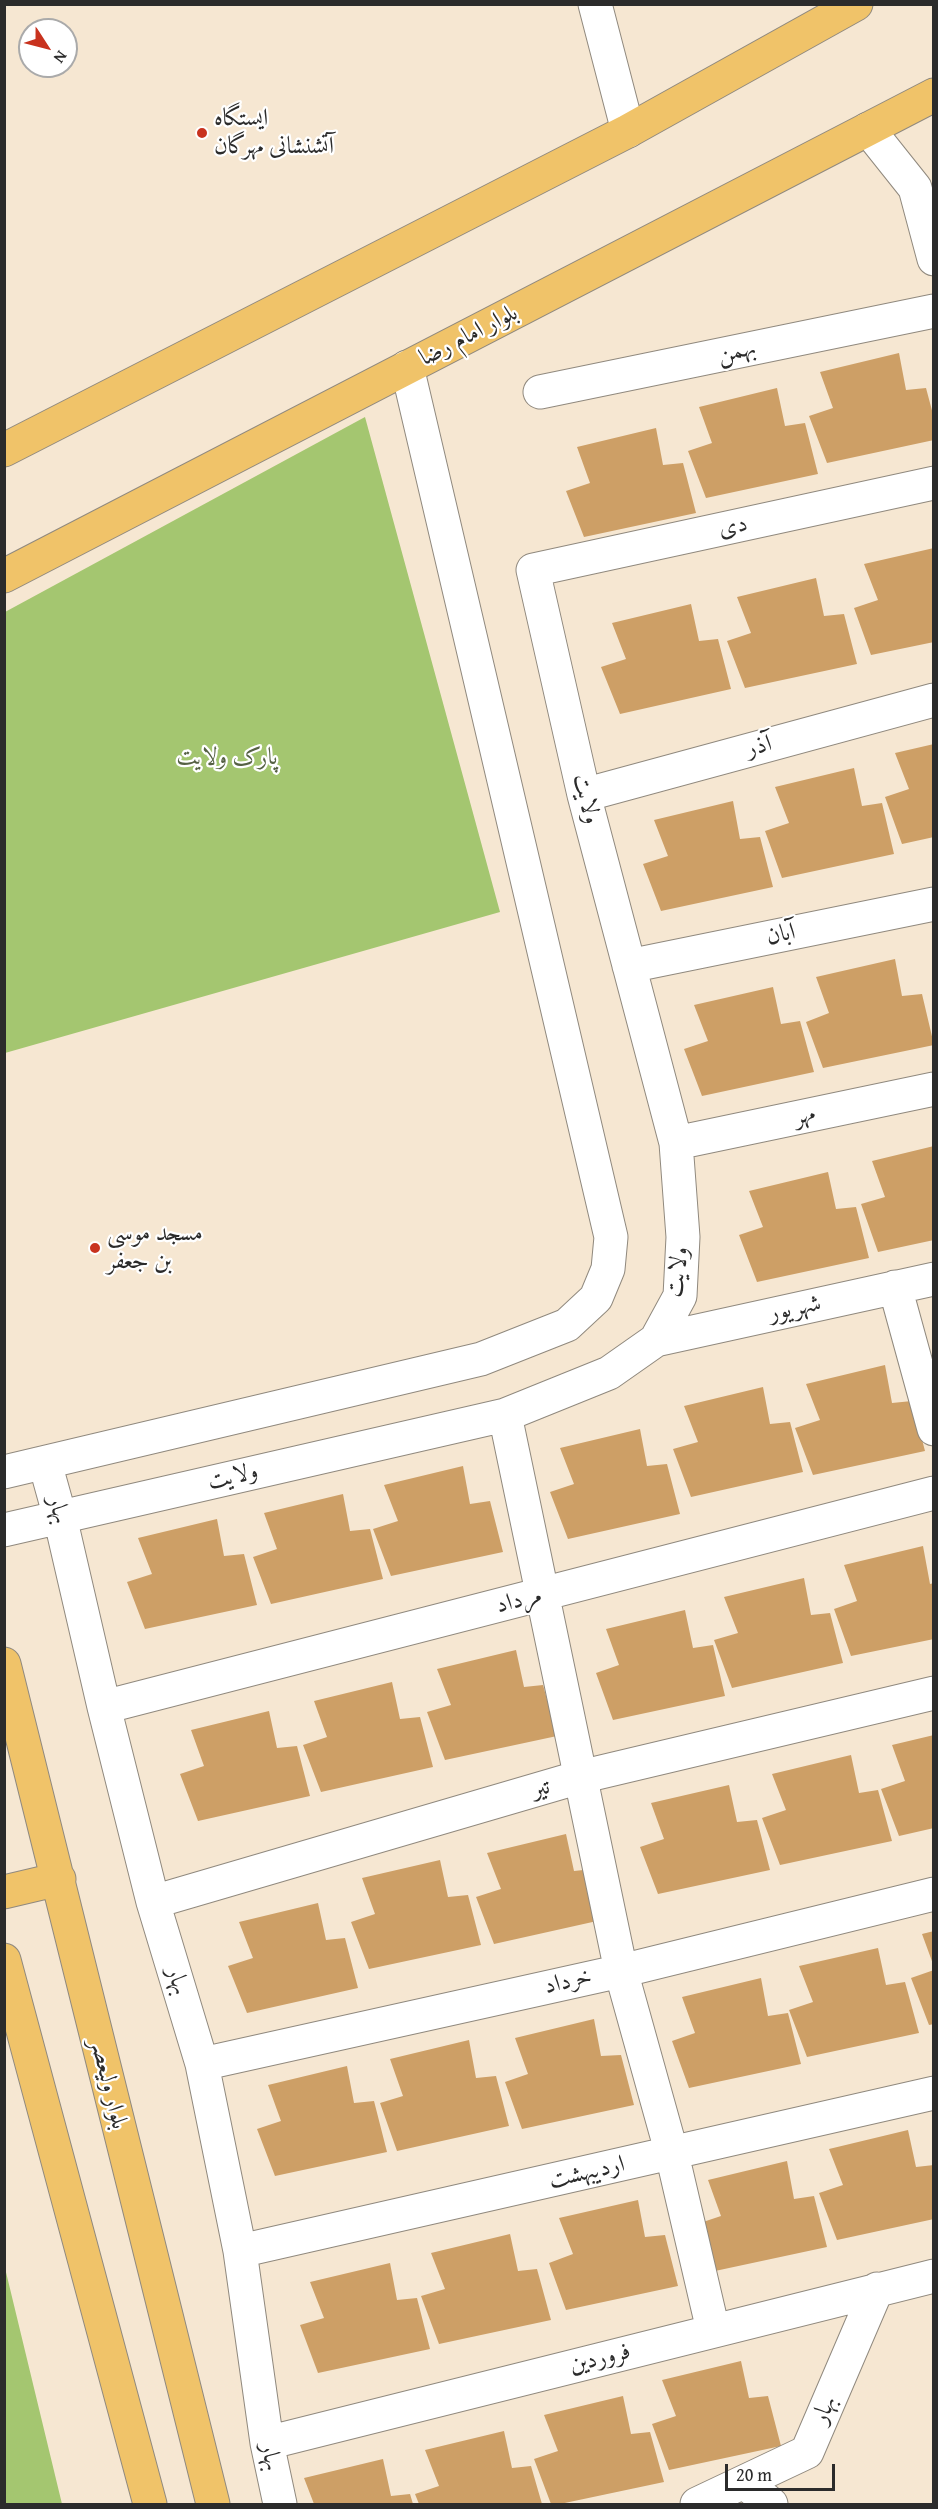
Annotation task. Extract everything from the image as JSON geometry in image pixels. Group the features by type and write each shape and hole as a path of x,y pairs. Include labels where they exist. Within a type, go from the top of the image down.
{"main road":[{"path":"4,450 628,131 856,4"},
{"name":"بلوار امام رضا","path":"4,576 933,95"},
{"name":"بلوار ولیعصر","path":"4,1664 213,2505"},
{"path":"4,1892 58,1878"},
{"path":"4,1960 150,2505"}],"street":[{"path":"596,4 628,131"},
{"path":"868,129 924,184 933,259"},
{"name":"بهمن","path":"540,392 933,311"},
{"path":"4,1472 482,1359 567,1325 596,1298 608,1269 611,1237 407,367"},
{"name":"دی","path":"533,570 933,483"},
{"name":"ولایت","path":"4,1530 505,1415 609,1373 656,1340 680,1296 684,1237 676,1143 584,795 533,570"},
{"name":"آذر","path":"584,795 933,700"},
{"name":"آبان","path":"629,966 933,904"},
{"name":"مهر","path":"676,1143 933,1089"},
{"name":"شهریور","path":"656,1340 933,1279"},
{"path":"895,1287 933,1429"},
{"path":"505,1415 621,1971 672,2154 713,2330"},
{"name":"بهار","path":"45,1463 153,1902 202,2064 240,2251 267,2443 280,2505"},
{"name":"مرداد","path":"104,1707 933,1493"},
{"name":"تیر","path":"153,1902 580,1777 933,1693"},
{"name":"خرداد","path":"202,2064 621,1971 933,1894"},
{"name":"اردیبهشت","path":"240,2251 933,2093"},
{"name":"فروردین","path":"267,2443 933,2276"},
{"name":"بهار","path":"697,2505 807,2452 877,2289"},
{"path":"744,2482 771,2505"}],"green space":[{"name":"پارک ولایت","path":"365,417 500,912 5,1053 5,612"},
{"path":"5,2268 62,2504 5,2504"}],"building":[{"path":"899,353 906,390 926,388 934,418 934,440 827,463 809,416 833,408 820,372"},
{"path":"777,388 785,426 805,423 818,474 706,498 688,451 712,443 699,407"},
{"path":"656,428 663,465 683,463 696,513 584,537 566,491 590,483 577,447"},
{"path":"934,548 934,642 871,655 854,608 878,600 864,564"},
{"path":"816,578 824,616 844,614 857,664 745,688 727,641 751,633 737,597"},
{"path":"691,604 699,641 718,639 731,689 620,714 601,667 626,659 612,623"},
{"path":"934,744 934,837 902,844 885,797 909,789 895,753"},
{"path":"854,768 862,806 882,803 894,854 782,878 765,831 789,823 775,787"},
{"path":"733,801 740,839 760,837 773,887 661,911 643,864 668,856 654,820"},
{"path":"895,959 902,996 922,994 934,1045 823,1068 806,1022 829,1013 816,977"},
{"path":"773,987 781,1024 800,1021 814,1072 702,1096 684,1049 708,1041 694,1005"},
{"path":"934,1146 934,1240 878,1252 861,1204 885,1197 872,1161"},
{"path":"828,1172 836,1209 856,1207 869,1258 757,1282 739,1235 763,1227 749,1191"},
{"path":"885,1365 892,1403 912,1401 925,1451 813,1475 795,1428 820,1420 806,1384"},
{"path":"763,1387 770,1424 790,1422 803,1472 691,1497 673,1449 698,1442 684,1406"},
{"path":"640,1429 647,1466 667,1464 680,1514 568,1539 550,1492 574,1484 560,1448"},
{"path":"463,1466 470,1504 490,1501 503,1552 391,1576 373,1529 398,1521 384,1485"},
{"path":"343,1494 350,1531 370,1529 383,1579 271,1604 253,1557 277,1549 264,1513"},
{"path":"217,1519 224,1556 244,1554 257,1605 145,1629 127,1582 152,1574 138,1538"},
{"path":"923,1546 930,1584 934,1583 934,1639 851,1656 834,1609 857,1601 844,1565"},
{"path":"804,1578 811,1615 830,1613 843,1663 732,1688 714,1640 738,1633 724,1597"},
{"path":"685,1610 693,1648 713,1645 725,1696 613,1720 596,1673 619,1665 606,1629"},
{"path":"516,1650 524,1687 543,1685 557,1736 445,1760 427,1712 451,1705 437,1669"},
{"path":"392,1682 400,1719 420,1717 433,1767 321,1792 303,1745 327,1737 314,1701"},
{"path":"269,1711 277,1748 297,1746 310,1796 198,1821 180,1774 204,1766 191,1730"},
{"path":"934,1735 934,1828 899,1836 881,1789 905,1781 892,1745"},
{"path":"851,1755 859,1793 878,1790 892,1841 780,1865 762,1818 786,1810 772,1774"},
{"path":"729,1785 737,1822 757,1820 770,1870 658,1894 640,1847 664,1839 651,1803"},
{"path":"566,1834 574,1871 593,1869 606,1919 494,1944 476,1897 501,1889 487,1853"},
{"path":"440,1860 448,1897 468,1895 481,1945 369,1969 351,1922 375,1914 362,1878"},
{"path":"318,1903 326,1940 345,1938 358,1988 247,2013 228,1966 253,1958 239,1922"},
{"path":"934,1931 934,1964 933,1964 922,1934"},
{"path":"878,1948 886,1985 905,1982 919,2033 807,2057 789,2010 813,2002 799,1966"},
{"path":"934,1970 934,2024 929,2025 911,1978"},
{"path":"761,1978 768,2016 788,2013 801,2064 689,2088 672,2041 695,2033 682,1997"},
{"path":"594,2019 601,2056 621,2055 634,2105 522,2129 505,2082 528,2074 515,2038"},
{"path":"469,2040 476,2078 496,2076 509,2126 397,2151 380,2103 403,2096 390,2059"},
{"path":"347,2066 354,2103 374,2101 387,2152 275,2176 257,2129 281,2121 268,2085"},
{"path":"908,2130 916,2167 934,2165 934,2219 837,2240 819,2193 843,2185 829,2149"},
{"path":"787,2161 794,2199 814,2196 827,2247 715,2271 697,2224 721,2216 708,2180"},
{"path":"638,2200 645,2237 665,2235 678,2286 566,2310 549,2263 573,2254 559,2218"},
{"path":"510,2234 518,2271 537,2269 551,2320 439,2344 421,2296 445,2289 431,2253"},
{"path":"390,2263 397,2300 417,2298 430,2349 318,2373 300,2325 324,2318 310,2282"},
{"path":"741,2361 749,2398 768,2396 781,2446 669,2470 652,2424 676,2416 662,2380"},
{"path":"623,2396 631,2434 650,2432 664,2482 551,2504 534,2459 558,2451 544,2415"},
{"path":"504,2431 512,2468 531,2466 542,2504 419,2504 415,2494 439,2486 425,2450"},
{"path":"383,2459 391,2496 410,2494 413,2504 314,2504 304,2478"}],"place":[{"name":"ایستگاه آتشنشانی مهرگان","path":"202,133"},
{"name":"مسجد موسی بن جعفر","path":"95,1248"}]}
